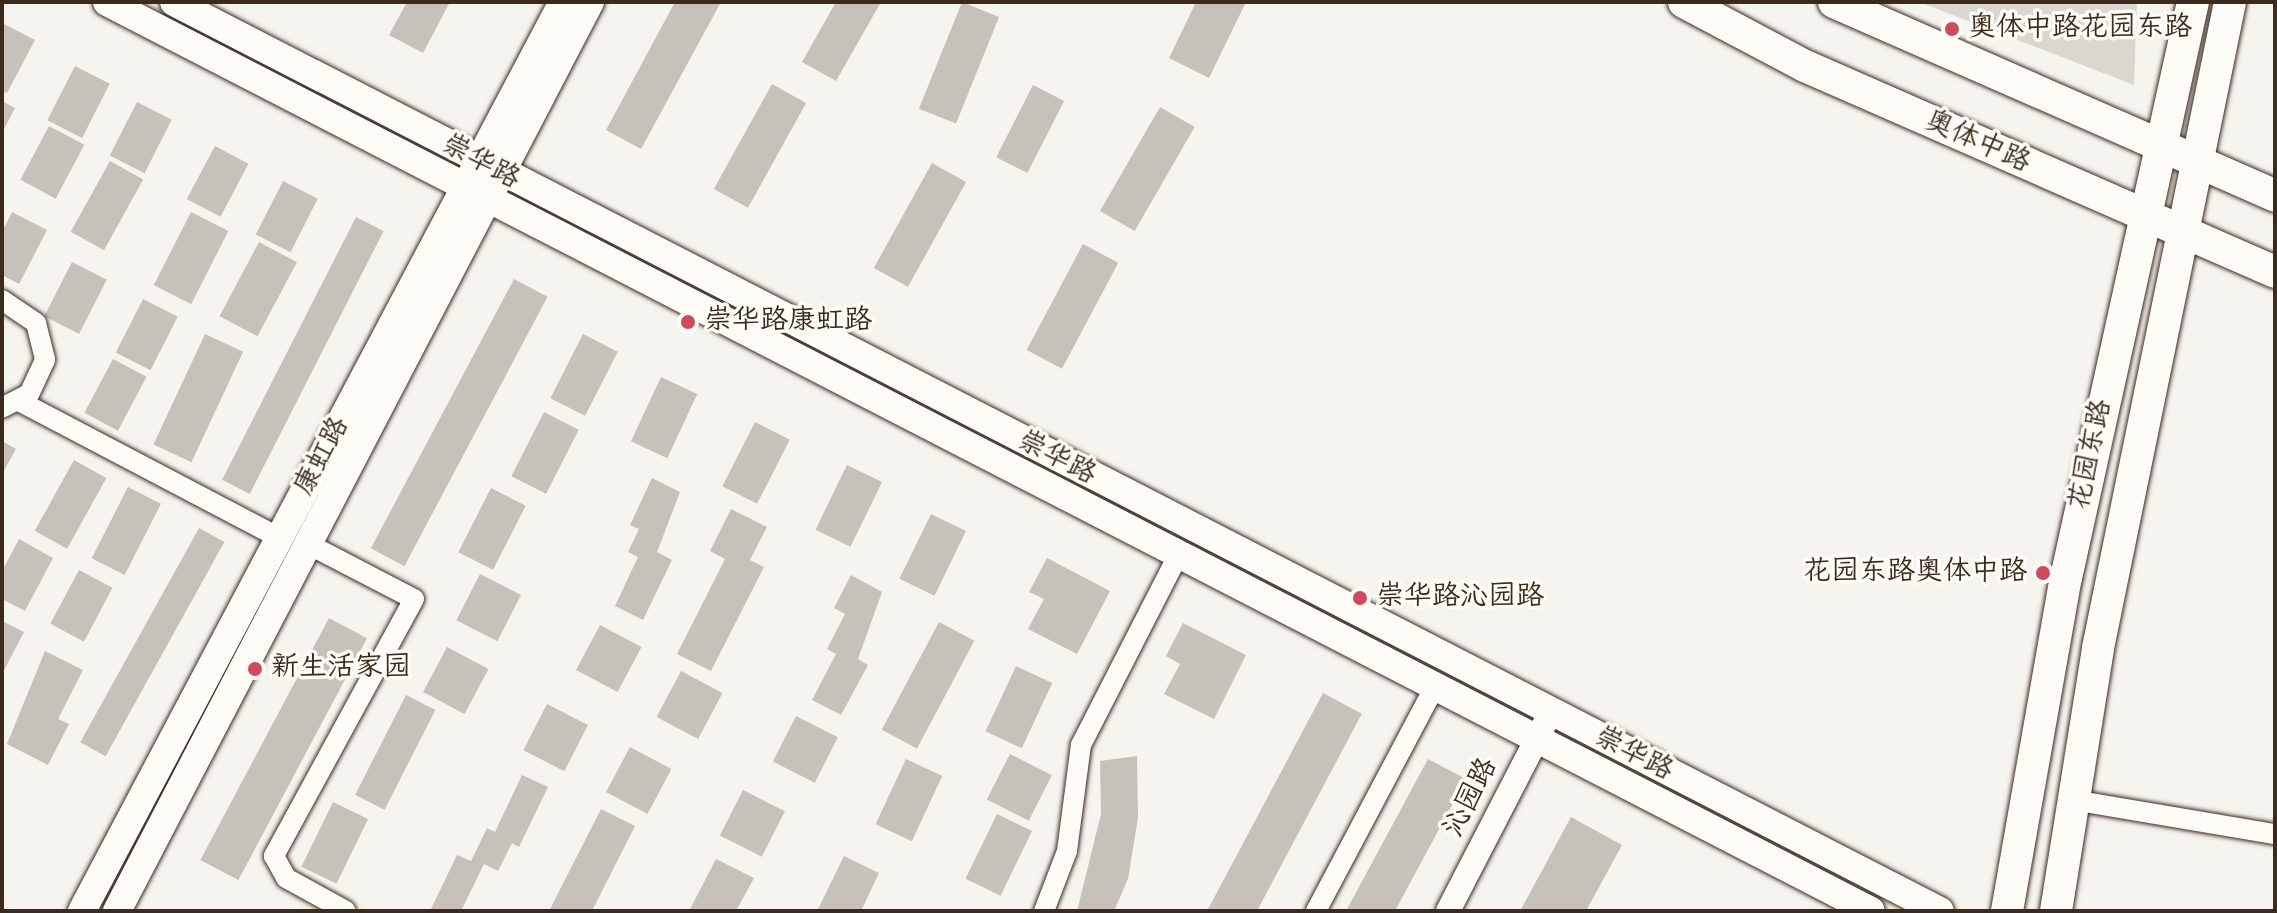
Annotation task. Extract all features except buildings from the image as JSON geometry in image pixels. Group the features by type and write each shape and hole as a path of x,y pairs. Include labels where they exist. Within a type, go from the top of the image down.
{"main road":[{"name":"崇华路","path":"107,2 475,197 1871,911"},
{"name":"崇华路","path":"174,2 490,169 1940,911"},
{"name":"康虹路","path":"490,169 563,2"},
{"name":"康虹路","path":"82,911 280,538 490,169 590,2"},
{"name":"奥体中路","path":"1684,2 1805,66 2142,217 2275,272"},
{"path":"1834,2 2275,196"},
{"name":"花园东路","path":"2007,911 2142,217 2193,2"},
{"name":"花园东路","path":"2056,911 2073,800 2182,231 2230,2"},
{"name":"康虹路","path":"117,911 308,544 475,197"}],"street":[{"path":"2,300 23,309 44,341 40,378 10,405 280,538"},
{"path":"308,544 414,599 274,856 286,878 346,911"},
{"path":"1044,911 1067,851 1081,745 1177,557"},
{"path":"1316,911 1434,688"},
{"name":"沁园路","path":"1448,911 1550,713"},
{"path":"2073,800 2275,834"}],"shaded area":[{"path":"1919,2 2137,2 2134,85"}],"place":[{"name":"奥体中路花园东路","path":"1952,29"},
{"name":"崇华路康虹路","path":"688,322"},
{"name":"花园东路奥体中路","path":"2043,573"},
{"name":"崇华路沁园路","path":"1360,598"},
{"name":"新生活家园","path":"255,669"}]}
